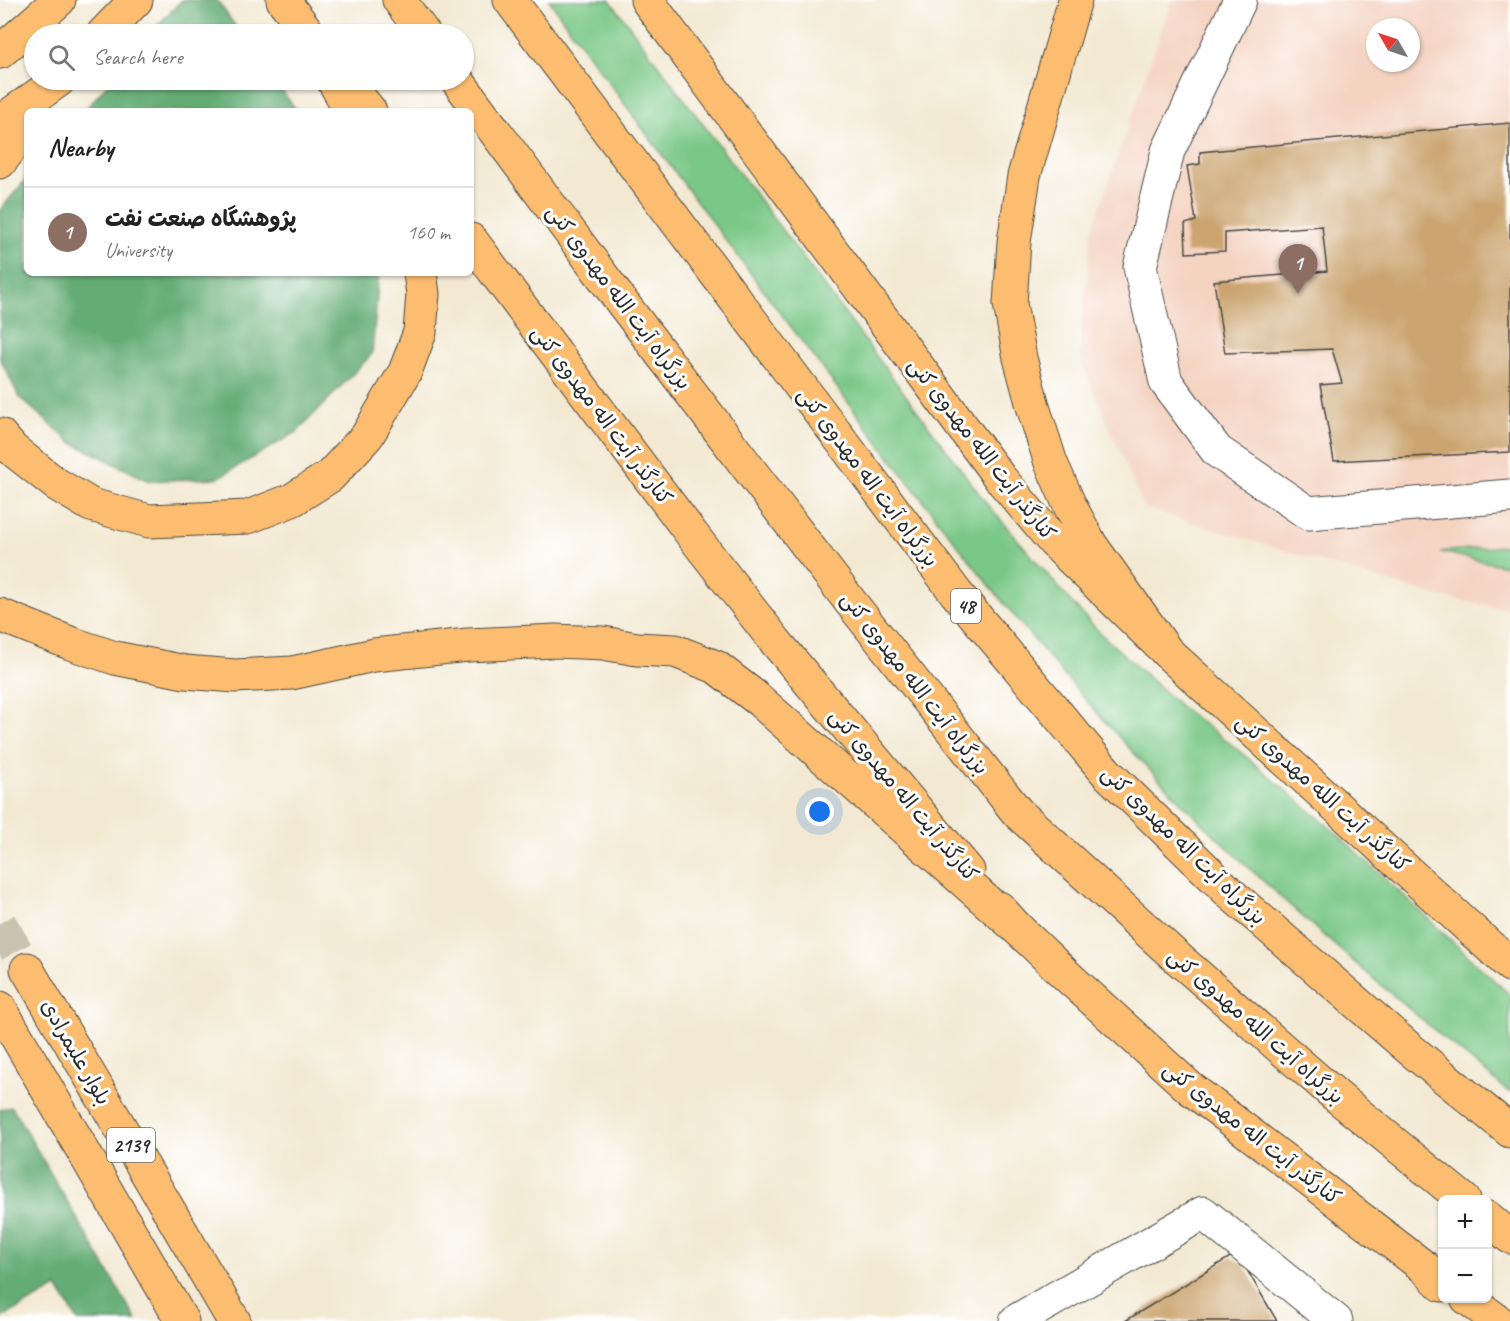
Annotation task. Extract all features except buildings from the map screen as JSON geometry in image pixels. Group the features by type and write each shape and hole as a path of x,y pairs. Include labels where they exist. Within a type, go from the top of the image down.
{"main road":[{"path":"32,24 59,0"},
{"path":"113,24 136,0"},
{"path":"399,0 417,24"},
{"name":"بزرگراه آیت اله مهدوی کنی","path":"510,0 956,593 1106,772 1232,895 1411,1050 1510,1131"},
{"name":"کنارگذر آیت الله مهدوی کنی","path":"647,0 1000,478 1054,542 1167,652 1510,965"},
{"path":"1075,0 1024,176 1014,242 1010,303 1020,358 1034,410 1051,463 1070,506 1091,545 1167,652"},
{"path":"0,52 24,31"},
{"path":"0,122 46,90"},
{"path":"40,108 54,90"},
{"path":"339,90 349,108"},
{"path":"353,90 368,108"},
{"name":"بزرگراه آیت الله مهدوی کنی","path":"464,90 621,301 830,575 1018,813 1173,954 1335,1095 1458,1195"},
{"path":"0,162 24,130"},
{"name":"کنارگذر آیت اله مهدوی کنی","path":"474,244 683,523 775,641 1018,929 1190,1088 1436,1278"},
{"path":"0,435 13,450 56,484 91,505 149,521 248,517 292,500 330,476 367,436 405,372 420,332 423,294 420,276"},
{"path":"0,615 70,644 115,658 185,672 235,676 292,673 374,656 468,645 555,641 603,643 637,649 675,651 716,667 759,700 1018,929"},
{"name":"بلوار علیمرادی","path":"27,969 234,1321"},
{"name":"بلوار علیمرادی","path":"0,1008 182,1321"},
{"path":"1492,1221 1510,1236"},
{"path":"1460,1303 1479,1321"},
{"path":"1473,1303 1498,1321"}],"street":[{"path":"1240,0 1168,151 1140,267 1166,382 1217,452 1308,513 1510,496"},
{"path":"1016,1321 1203,1213 1336,1321"}],"shaded area":[{"path":"1172,0 1510,0 1510,610 1428,594 1144,508 1079,356 1091,233"}],"green space":[{"path":"182,0 217,0 234,24 159,24"},
{"path":"549,0 610,0 987,504 1073,604 1101,634 1182,708 1231,744 1334,831 1510,995 1510,1093 1362,969 1219,840 1129,748 1052,662 908,481 692,195"},
{"path":"102,90 281,90 295,108 87,108"},
{"path":"24,182 24,276 379,276 372,354 297,432 218,478 149,481 71,442 19,397 0,358 0,210"},
{"path":"1510,545 1510,567 1440,552"},
{"path":"12,1107 137,1321 78,1321 57,1287 0,1319 0,1109"}],"tunnel":[{"path":"0,923 27,969"}],"place":[{"name":"پژوهشگاه صنعت نفت","path":"1298,294"}]}
